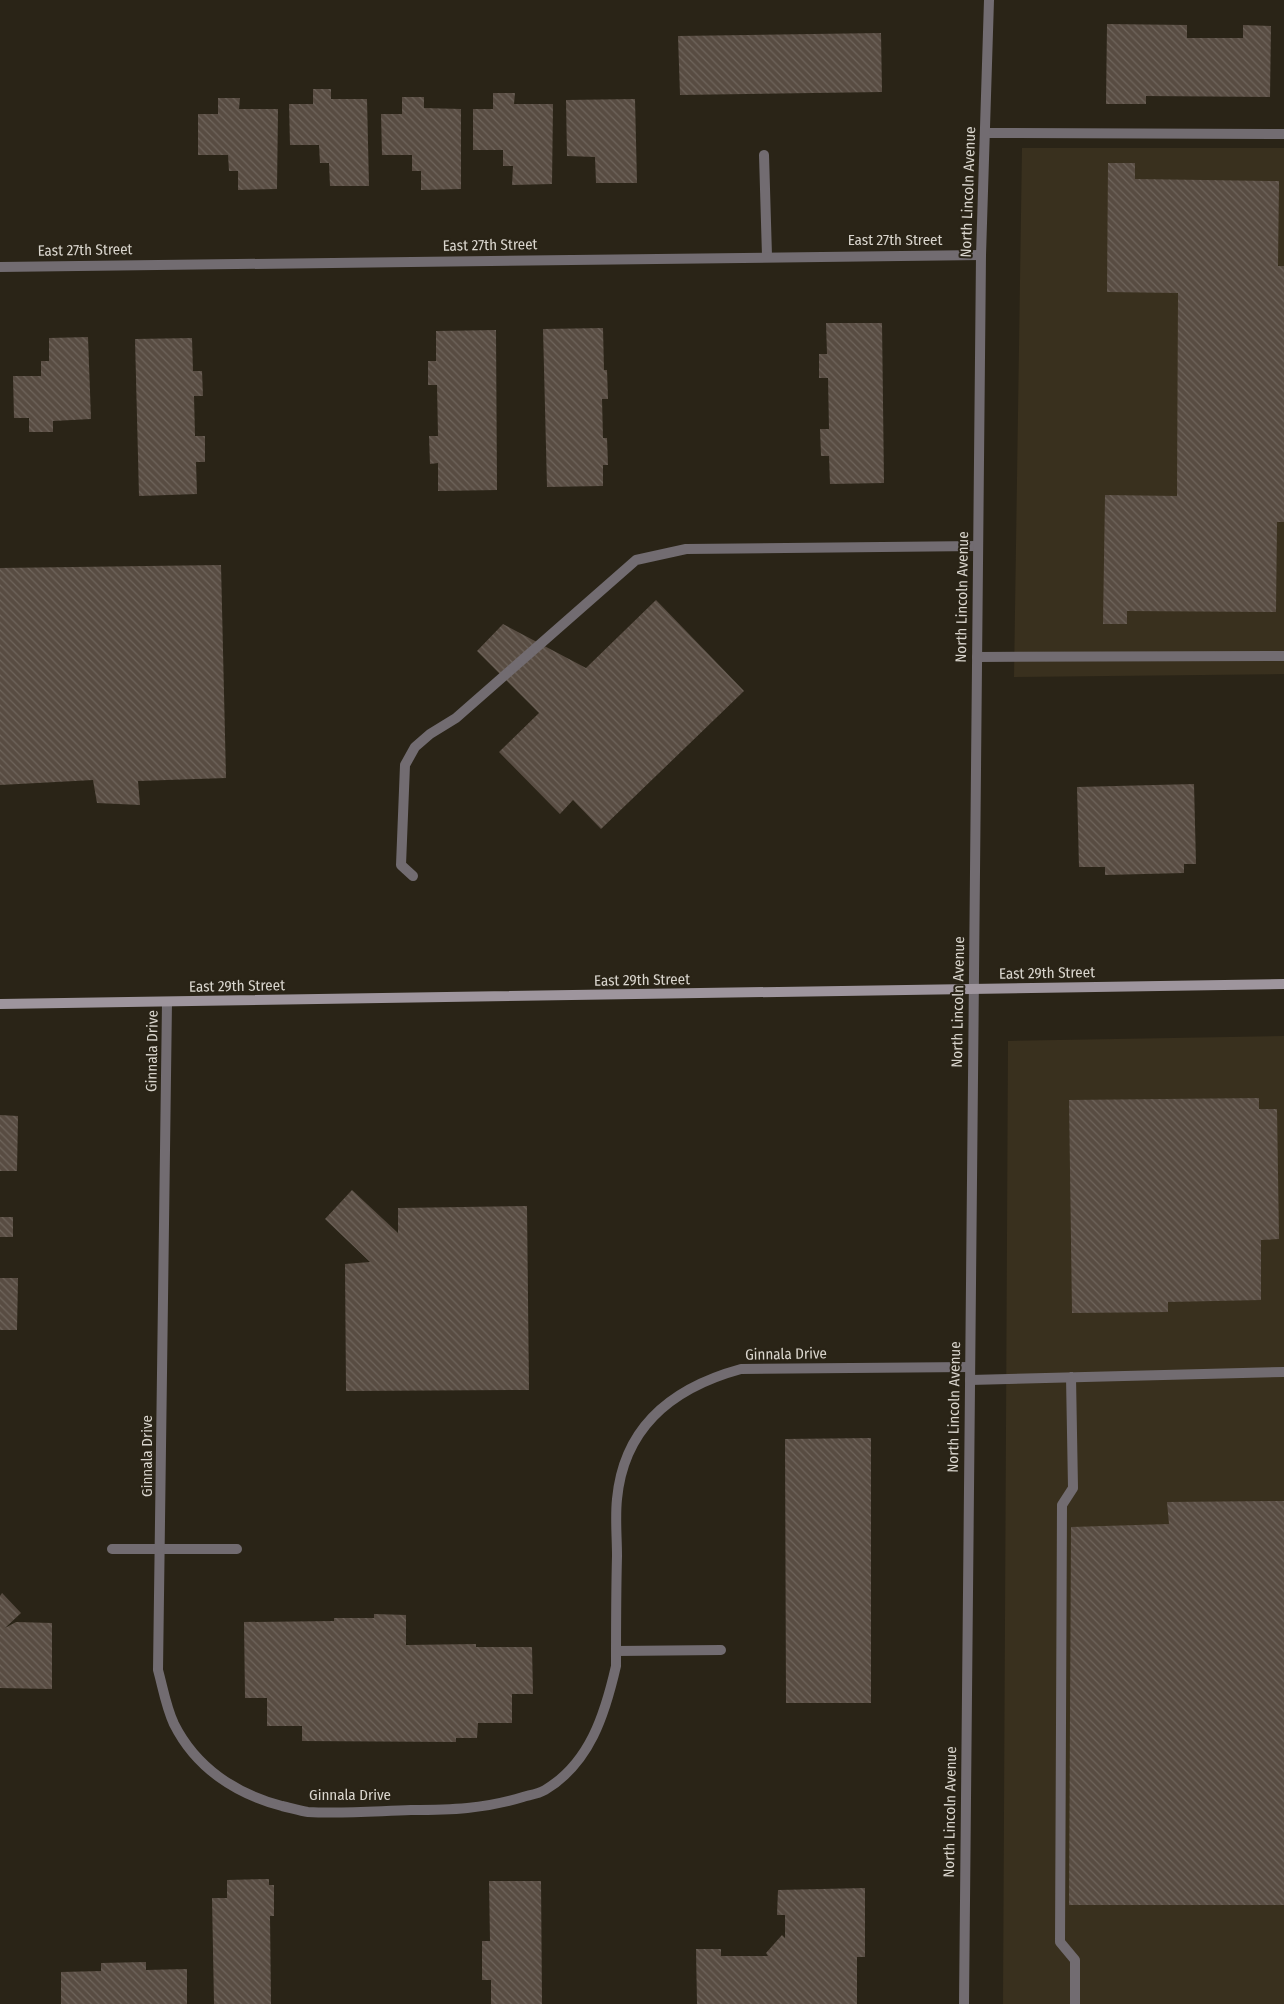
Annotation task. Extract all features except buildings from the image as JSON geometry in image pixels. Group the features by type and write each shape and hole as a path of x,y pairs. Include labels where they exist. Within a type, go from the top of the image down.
{"main road":[{"name":"East 29th Street","path":"0,1004 1284,984"}],"street":[{"name":"North Lincoln Avenue","path":"964,2004 981,255 989,0"},
{"path":"985,133 1284,134"},
{"path":"764,155 767,256"},
{"name":"East 27th Street","path":"0,267 767,256 981,255"},
{"path":"413,876 401,866 405,765 415,747 430,734 456,718 636,560 686,549 978,546"},
{"path":"977,657 1284,656"},
{"name":"Ginnala Drive","path":"167,1002 158,1670 174,1724 188,1747 205,1767 243,1793 306,1812 481,1808 544,1790 572,1768 586,1752 600,1725 616,1666 617,1498 628,1453 640,1432 672,1400 692,1386 741,1369 970,1367"},
{"path":"970,1380 1284,1372"},
{"path":"1071,1377 1073,1488 1062,1505 1060,1942 1075,1960 1075,2004"},
{"path":"112,1549 237,1549"},
{"path":"616,1651 721,1650"}],"shaded area":[{"path":"1022,148 1284,148 1284,674 1014,677"},
{"path":"1284,1036 1284,2004 1003,2004 1008,1041"}]}
